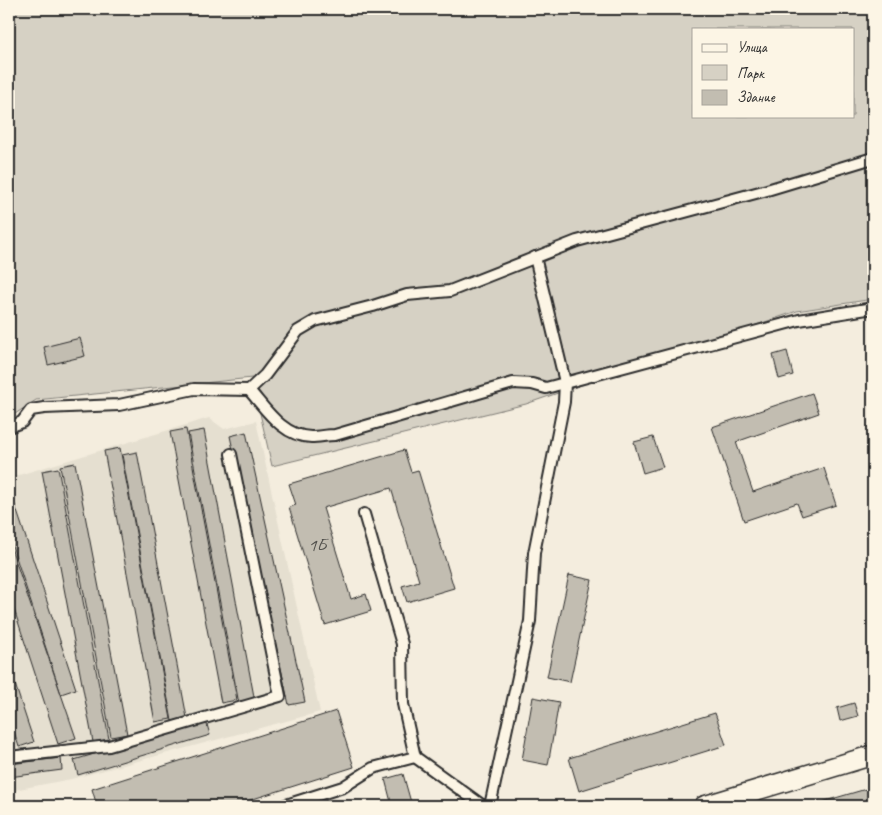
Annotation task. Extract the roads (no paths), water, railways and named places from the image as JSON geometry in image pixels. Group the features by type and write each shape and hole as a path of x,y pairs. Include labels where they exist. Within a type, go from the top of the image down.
{"street":[{"path":"704,806 873,755"}],"lane":[{"path":"9,427 22,422 31,410 118,405 194,389 249,390 265,376 298,332 315,320 373,306 407,295 450,291 577,241 873,158"},
{"path":"490,806 530,621 534,553 564,402 565,382 535,257"},
{"path":"249,390 274,419 294,434 310,437 335,434 513,383 532,384 546,388 798,320 873,308"},
{"path":"9,757 109,746 280,696 231,454"},
{"path":"364,514 402,644 403,704 415,757 483,806"},
{"path":"283,806 343,787 373,768 415,757"}]}
